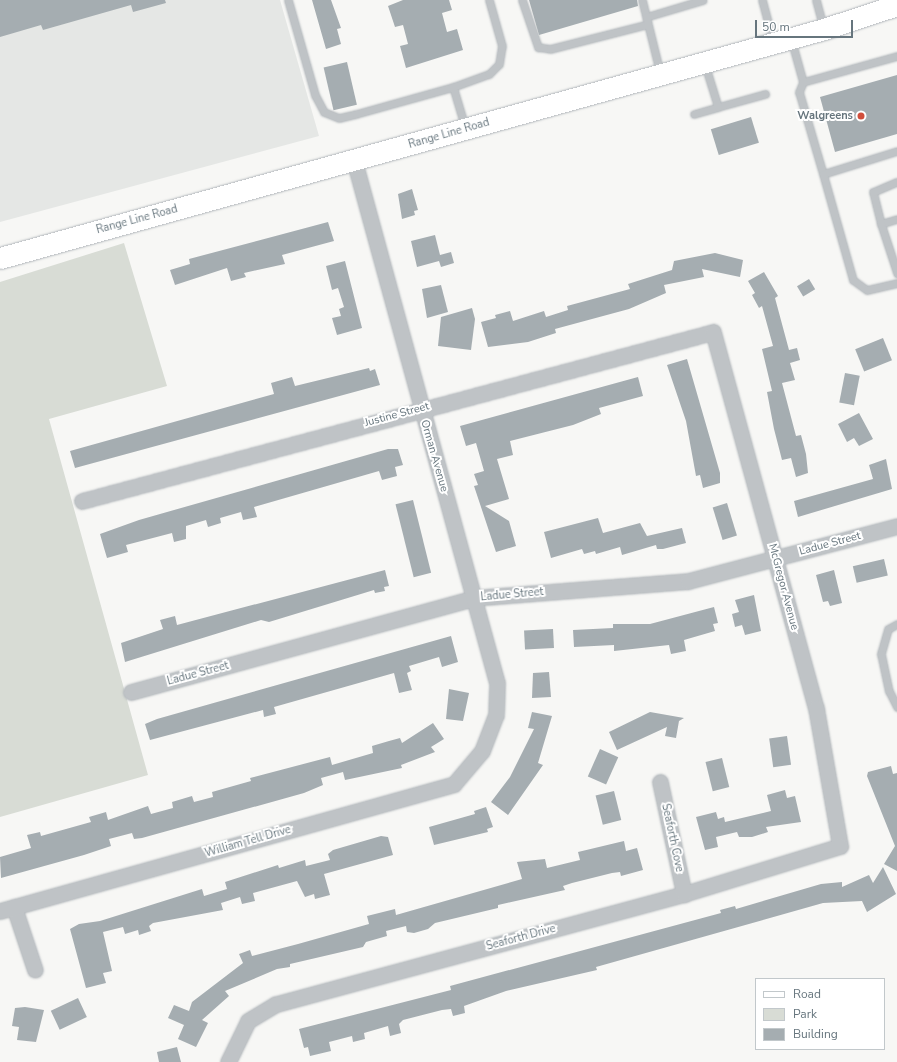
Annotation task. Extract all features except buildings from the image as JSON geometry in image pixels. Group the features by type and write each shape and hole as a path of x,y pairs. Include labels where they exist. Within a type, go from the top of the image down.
{"main road":[{"name":"Range Line Road","path":"0,258 783,41 897,5"}],"street":[{"name":"Orman Avenue","path":"354,160 420,408 497,683 496,715 482,751"},
{"name":"Justine Street","path":"82,501 420,408 713,332"},
{"name":"McGregor Avenue","path":"713,332 816,708 840,846"},
{"name":"Ladue Street","path":"131,692 474,598 688,581 897,526"},
{"name":"William Tell Drive","path":"7,909 454,784 482,751"},
{"name":"Seaforth Cove","path":"660,782 684,894"},
{"name":"Seaforth Drive","path":"228,1062 248,1021 276,1004 684,894 840,846"},
{"path":"7,909 36,970"}],"lane":[{"path":"288,0 315,95 324,112 339,118 453,87 489,74 499,64 502,46 489,0"},
{"path":"522,0 538,46 550,49 647,20 703,0"},
{"path":"642,0 661,75"},
{"path":"762,0 804,82"},
{"path":"816,0 824,29"},
{"path":"897,56 804,82 799,92 853,280 867,290 897,283"},
{"path":"704,63 718,108"},
{"path":"453,87 466,129"},
{"path":"694,114 765,94"},
{"path":"823,174 897,151"},
{"path":"897,182 874,192 881,224 897,273"},
{"path":"881,224 897,219"},
{"path":"897,624 888,629 881,654 889,691 897,707"}],"shaded area":[{"path":"0,0 280,0 319,136 0,222"}],"green space":[{"path":"124,243 167,386 49,419 148,775 0,817 0,282"}],"place":[{"name":"Walgreens","path":"861,116"}]}
